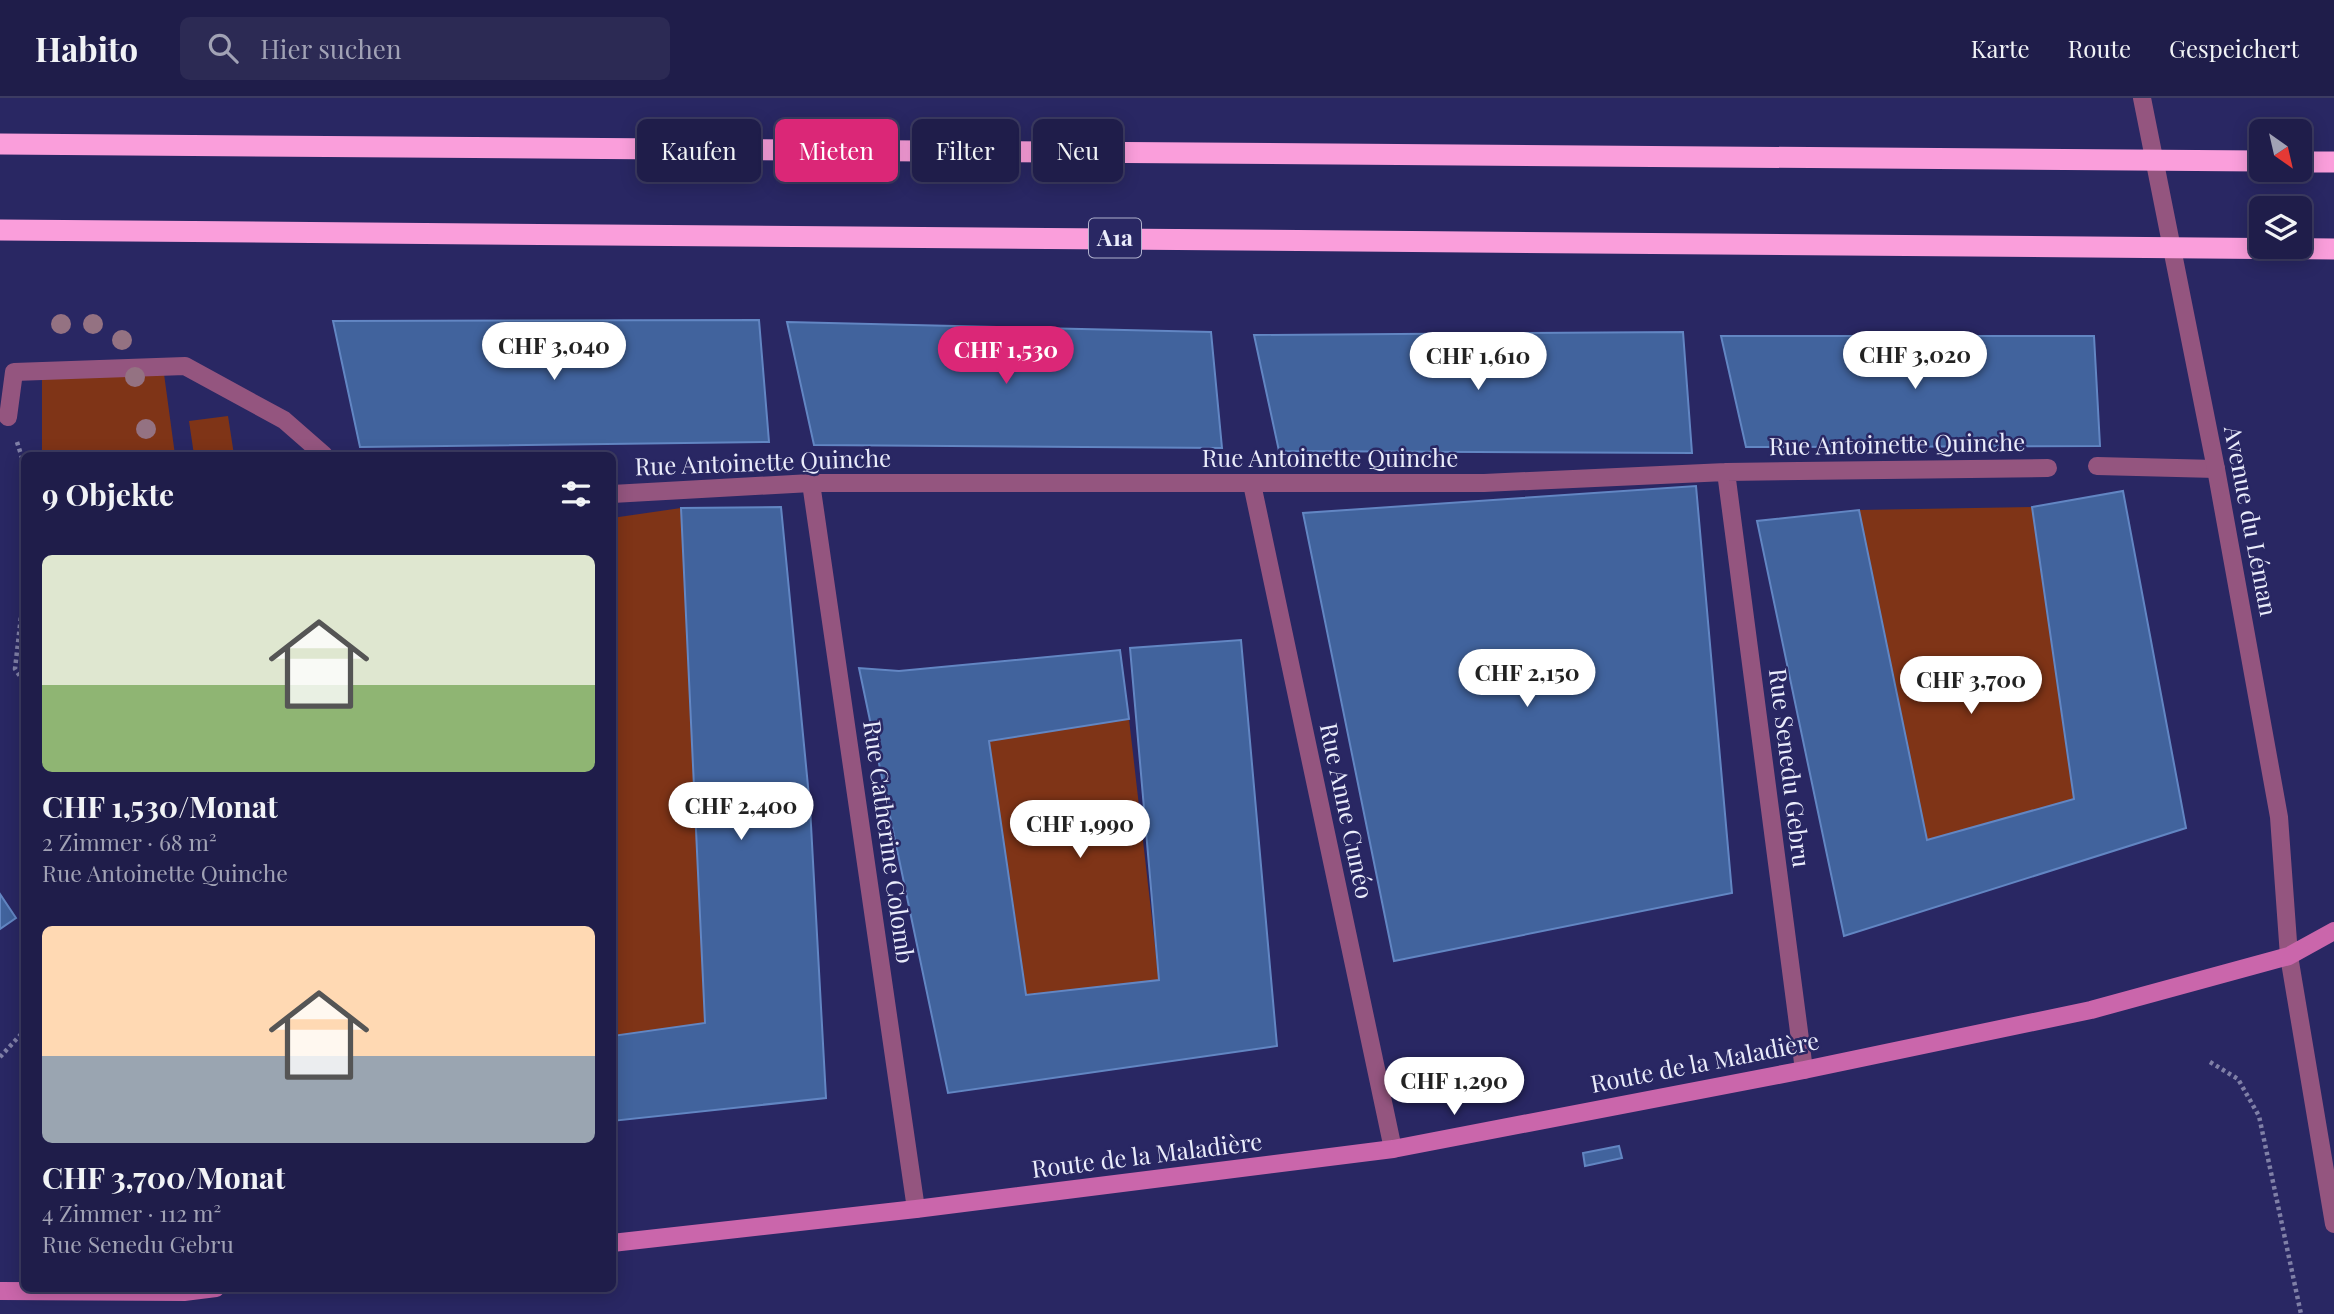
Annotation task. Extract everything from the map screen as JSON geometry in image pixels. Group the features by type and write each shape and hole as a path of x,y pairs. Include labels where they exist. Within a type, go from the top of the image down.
{"highway":[{"path":"0,144 2249,161"},
{"path":"2312,162 2334,162"},
{"name":"A1a","path":"0,232 625,234 2334,249"}],"main road":[{"name":"Route de la Maladière","path":"616,1243 916,1209 1393,1149 1804,1070 2091,1010 2289,956 2334,931"}],"street":[{"name":"Avenue du Léman","path":"2142,98 2216,469 2279,817 2289,956 2334,1224"},
{"path":"8,417 14,372 185,366 284,420 321,452"},
{"path":"2097,466 2216,469"},
{"name":"Rue Antoinette Quinche","path":"616,494 811,482 1484,483 1726,472 2048,468"},
{"name":"Rue Senedu Gebru","path":"1726,472 1804,1070"},
{"name":"Rue Catherine Colomb","path":"811,482 916,1209"},
{"name":"Rue Anne Cunéo","path":"1252,484 1393,1149"}],"path":[{"path":"21,616 15,669 21,678"},
{"path":"0,1057 21,1034"},
{"path":"2210,1062 2238,1079 2259,1116 2301,1314"}],"shaded area":[{"path":"162,359 175,452 42,452 42,369"},
{"path":"228,416 234,452 194,452 189,421"},
{"path":"2032,507 2074,799 1927,840 1859,510"},
{"path":"681,508 705,1023 616,1036 616,517"},
{"path":"1129,719 1159,980 1026,995 989,741"}],"building":[{"path":"759,320 769,442 360,447 333,321"},
{"path":"787,322 1211,332 1222,448 814,445"},
{"path":"1683,332 1692,453 1279,451 1254,335"},
{"path":"1721,336 2094,336 2100,446 1746,447"},
{"path":"1696,486 1732,893 1394,961 1303,513"},
{"path":"2123,491 2186,828 1844,936 1757,521 1859,510 1927,840 2074,799 2032,507"},
{"path":"781,507 810,807 826,1098 616,1121 616,1035 705,1023 681,508"},
{"path":"1241,640 1277,1046 948,1093 859,668 899,671 1120,650 1129,719 989,741 1026,995 1159,980 1130,648"},
{"path":"0,894 16,918 0,929"},
{"path":"1619,1146 1622,1158 1585,1166 1583,1153"}]}
